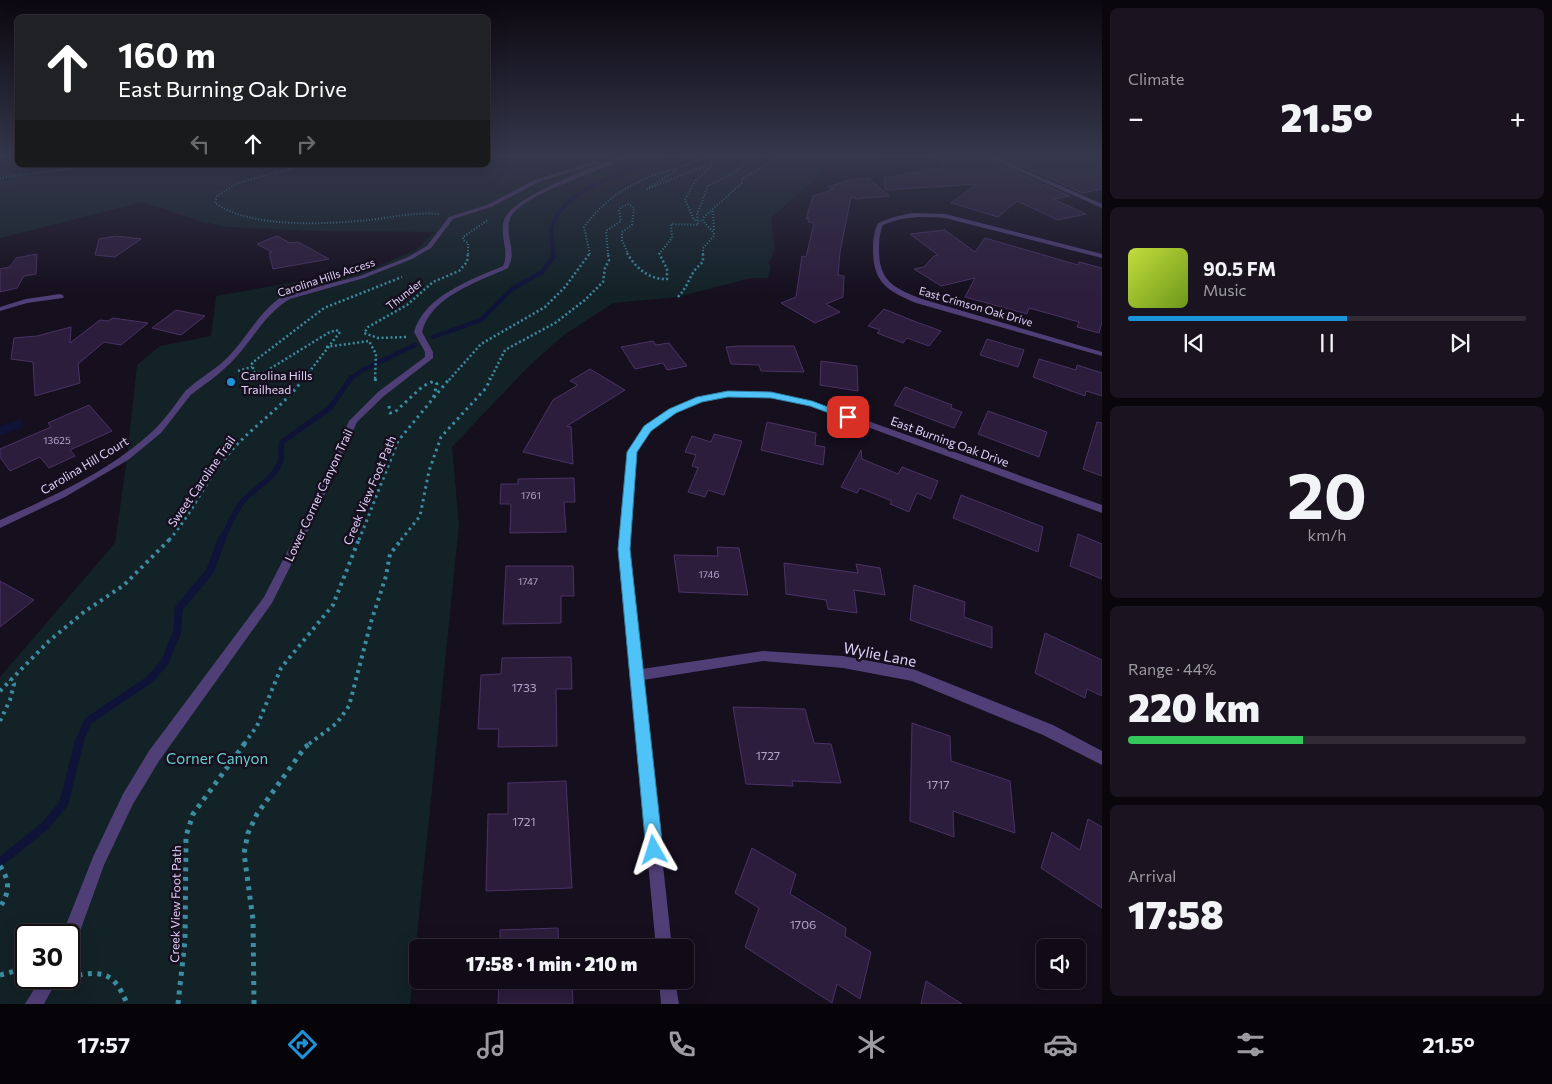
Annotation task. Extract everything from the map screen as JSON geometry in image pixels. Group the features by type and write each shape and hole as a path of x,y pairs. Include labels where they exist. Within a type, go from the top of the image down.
{"street":[{"path":"451,218 497,202"},
{"name":"Lower Corner Canyon Trail","path":"75,924 98,862 128,799 154,756 268,600 309,519 353,421 381,394 429,358 429,352 418,332 421,321 445,296 460,287 506,267 509,260 506,223 514,209 526,202"},
{"name":"East Crimson Oak Drive","path":"1102,256 945,216 925,214 904,216 880,224 876,233 875,265 880,278 898,293 1102,354"},
{"name":"Carolina Hills Access","path":"190,392 228,362 267,310 278,302 287,297 362,278 410,258 429,247 451,218"},
{"path":"0,308 26,301 60,296"},
{"name":"Carolina Hill Court","path":"0,524 72,488 142,445 158,431 190,392"},
{"name":"East Burning Oak Drive","path":"663,939 624,549 632,452 647,428 672,411 700,399 728,394 771,395 812,404 1102,509"},
{"name":"Wylie Lane","path":"636,676 763,656 843,662 913,675 1048,730 1102,758"},
{"path":"34,1004 43,989"},
{"path":"668,989 670,1004"}],"path":[{"path":"215,202 225,211 241,216 297,222 366,220 423,213 451,218"},
{"name":"Creek View Foot Path","path":"178,1004 185,940 184,864 186,836 193,814 257,726 281,668 333,605 398,441 415,418 432,402 458,367 481,344 545,307 565,287 590,254 584,227 595,211 606,202"},
{"path":"687,202 694,219 701,221"},
{"path":"702,202 698,214 701,221 714,233"},
{"path":"254,1004 253,920 244,853 248,833 258,814 305,747 337,723 350,706 371,622 386,576 390,554 420,516 429,471 441,436 487,387 497,362 505,350 555,323 585,300 603,282 605,268 609,260 605,234 608,228 621,221 619,211 621,207 629,204 634,208 632,226 622,232 621,236 623,248 628,258 656,279 664,280 668,277 659,254 672,238 671,224 698,225 722,202"},
{"name":"Thunder","path":"422,340 402,337 378,338 364,333 368,327 384,320 407,305 433,282 452,275 463,267 467,262 470,249 468,243 463,240 464,237 491,218 494,210 489,206"},
{"path":"678,297 688,286 692,272 703,262 703,248 714,237 713,210"},
{"path":"240,371 252,367 255,361 324,308 409,274"},
{"name":"Sweet Caroline Trail","path":"0,691 49,641 84,612 124,585 156,555 185,522 224,460 246,434 292,395 326,347 339,335 340,331 328,333 263,373 254,372 252,367"},
{"path":"326,347 335,347 363,340 371,343 376,350 377,372"},
{"path":"0,721 14,690 14,684 10,679"},
{"path":"0,866 9,878 7,896 0,907"},
{"path":"0,975 15,971"},
{"path":"80,974 97,972 108,974 122,988 127,1004"}],"green space":[{"name":"Corner Canyon","path":"0,202 789,202 771,218 775,250 768,264 771,265 768,278 751,278 678,297 613,303 564,335 528,367 452,447 459,525 417,939 409,939 409,989 412,989 410,1004 0,1004 0,677 115,543 137,365 160,346 211,336 216,296 374,268 416,250 435,232 319,231 226,227 199,221 143,202 0,238"}],"shaded area":[{"path":"21,419 24,427 0,436 0,426"}],"building":[{"path":"811,202 850,202 840,252 838,275 844,276 843,297 826,304 840,312 815,323 781,303 796,297 802,256 806,257 814,223 808,222 809,219 806,219"},
{"path":"953,202 1016,202 998,217 951,203"},
{"path":"1019,202 1059,202 1086,214 1058,220"},
{"path":"945,230 975,252 985,238 1078,265 1079,262 1102,268 1102,322 1099,333 1077,327 1079,322 1029,308 1027,314 965,297 975,278 941,286 914,269 924,267 934,256 938,255 910,234"},
{"path":"116,236 141,239 115,257 95,255 99,239"},
{"path":"277,236 290,243 298,242 329,259 273,269 269,253 272,252 257,244"},
{"path":"37,254 36,274 24,276 17,288 0,292 0,269 10,267 16,258"},
{"path":"884,309 941,331 929,346 907,338 903,343 877,333 880,330 868,326"},
{"path":"176,310 205,316 181,335 152,328"},
{"path":"113,318 148,323 121,345 104,342 78,364 80,383 35,396 33,362 11,359 14,338 37,336 71,327 70,343 100,320 108,321"},
{"path":"987,339 1024,350 1018,367 980,355"},
{"path":"653,341 656,345 669,343 687,366 667,370 663,363 635,369 621,347"},
{"path":"794,346 804,372 761,371 759,365 731,364 726,347"},
{"path":"1039,359 1076,370 1077,365 1102,373 1102,396 1086,391 1085,396 1033,377"},
{"path":"821,361 857,366 858,391 820,385"},
{"path":"590,369 625,390 567,426 571,427 573,464 523,452 553,400 578,385 570,381"},
{"path":"905,387 952,405 951,408 962,412 954,428 894,405"},
{"path":"89,405 112,431 70,450 75,456 49,468 40,457 10,471 0,457 0,449 51,427 48,423"},
{"path":"988,411 1047,432 1039,457 978,434"},
{"path":"767,422 816,433 815,445 825,447 823,465 761,450"},
{"path":"1097,422 1102,423 1102,476 1083,469"},
{"path":"714,434 742,441 724,495 708,490 705,497 688,492 698,468 692,466 696,455 685,452 692,436 711,442"},
{"path":"861,450 862,459 898,474 902,467 938,481 931,499 917,493 909,512 890,504 892,501 860,488 857,493 841,487"},
{"path":"574,478 575,502 564,502 566,532 510,533 511,504 500,504 501,484 518,484 518,479"},
{"path":"961,495 1043,527 1038,552 953,518"},
{"path":"1078,534 1102,544 1102,579 1070,566"},
{"path":"717,547 739,548 748,595 679,592 674,555 718,556"},
{"path":"784,563 858,573 856,564 880,568 885,595 854,590 857,613 828,609 826,600 786,594"},
{"path":"506,566 573,566 574,596 561,596 561,623 503,624"},
{"path":"0,581 34,600 0,627"},
{"path":"914,585 965,602 964,617 992,627 992,648 910,620"},
{"path":"1045,633 1102,660 1102,696 1087,689 1085,698 1035,673"},
{"path":"571,657 572,689 556,689 557,746 498,747 499,729 478,729 481,675 501,674 502,658"},
{"path":"733,707 805,709 814,743 831,744 841,783 792,781 793,786 746,784"},
{"path":"912,723 950,736 951,761 1010,781 1015,833 953,811 954,837 910,821"},
{"path":"566,781 572,888 486,891 488,814 508,814 508,783"},
{"path":"1088,819 1102,827 1102,908 1041,868 1052,832 1080,850"},
{"path":"752,848 796,874 790,894 846,928 845,936 871,952 860,999 837,984 832,1003 745,947 759,908 735,893"},
{"path":"558,928 559,939 500,939 500,930"},
{"path":"926,981 962,1004 921,1004"},
{"path":"499,989 572,989 573,1004 498,1004"}],"waterway":[{"path":"553,254 552,227 559,212 569,202"},
{"path":"433,337 481,320 512,289 543,271 553,257 553,254"},
{"path":"350,379 363,370 415,345"},
{"path":"222,540 234,515 247,496 276,471 281,459 282,442 330,408 350,379"},
{"path":"78,744 88,721 149,680 165,662 177,632 179,608 210,571 222,539"},
{"path":"0,862 45,826 64,803 79,743"}],"place":[{"name":"Carolina Hills Trailhead","path":"231,382"}],"route":[{"path":"654,850 624,549 632,452 647,428 672,411 700,399 728,394 771,395 812,404 848,417"}]}
